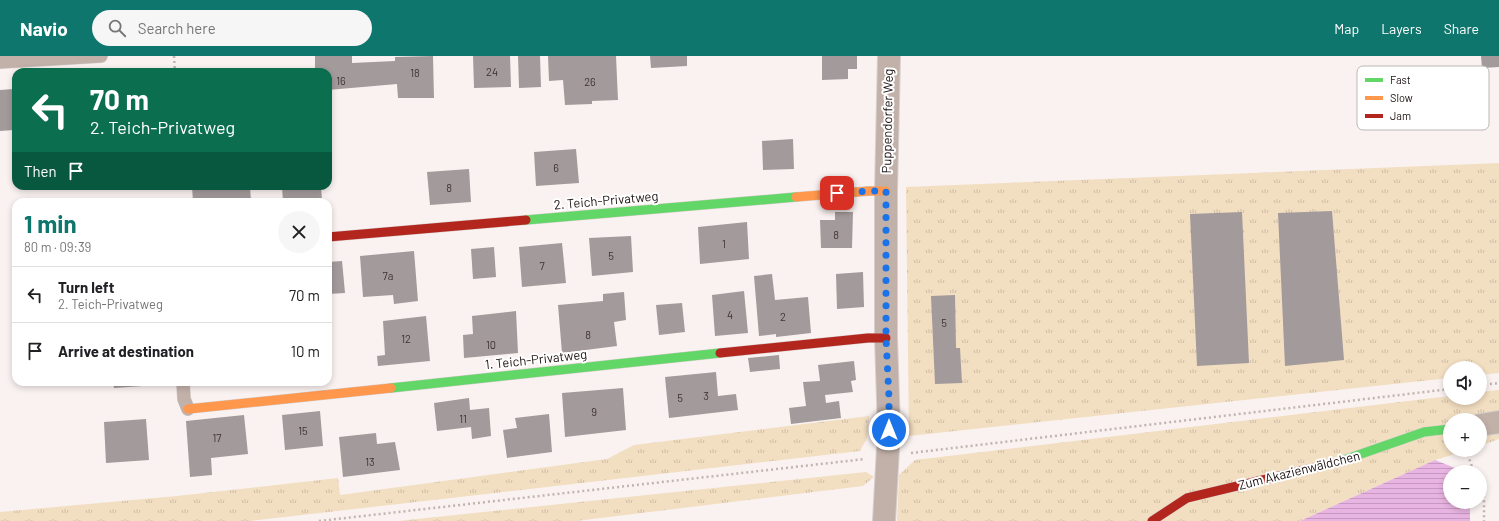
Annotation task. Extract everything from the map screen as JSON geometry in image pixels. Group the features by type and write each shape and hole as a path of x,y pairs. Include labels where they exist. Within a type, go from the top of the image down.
{"street":[{"name":"Puppendorfer Weg","path":"884,521 889,430 886,338 886,191 889,56"},
{"name":"2. Teich-Privatweg","path":"332,237 869,191 886,191"},
{"name":"1. Teich-Privatweg","path":"188,409 868,338 886,338"},
{"path":"1487,424 1499,422"},
{"name":"Zum Akazienwäldchen","path":"1152,521 1187,498 1343,461 1424,432 1443,429"}],"lane":[{"path":"0,62 101,56"},
{"path":"183,386 184,399 188,409"}],"path":[{"path":"174,56 175,68"},
{"path":"1487,384 1499,383"},
{"path":"1484,509 1484,521"}],"green space":[{"path":"1499,163 1499,373 1487,374 1487,361 1443,361 1443,379 909,436 906,187"},
{"path":"1499,390 1499,439 1487,443 1487,413 1443,413 1443,457 1445,457 1435,460 1300,521 897,521 899,475 915,460 1443,397 1443,405 1487,405 1487,391"},
{"path":"869,416 867,438 860,451 250,521 0,521 0,512 177,496 338,478 340,495 607,459 634,445"},
{"path":"866,472 874,477 863,486 576,521 398,521"}],"shaded area":[{"path":"1435,460 1448,465 1443,465 1443,509 1470,509 1470,521 1300,521"}],"building":[{"path":"315,56 352,56 352,63 395,61 395,57 433,56 434,98 398,98 397,84 332,90 332,68 315,68"},
{"path":"473,56 510,56 511,87 474,88"},
{"path":"518,56 540,56 541,87 519,88"},
{"path":"548,56 616,56 618,100 592,101 592,104 565,105 563,80 549,81"},
{"path":"650,56 687,56 687,66 651,68"},
{"path":"822,56 857,56 857,69 848,69 848,79 822,80"},
{"path":"1481,56 1499,56 1499,67 1482,66"},
{"path":"12,89 12,130 0,131 0,90"},
{"path":"793,139 794,169 763,170 762,141"},
{"path":"576,149 579,183 536,186 534,152"},
{"path":"469,169 471,202 430,205 427,172"},
{"path":"192,190 250,190 251,198 193,198"},
{"path":"282,190 321,190 322,198 283,198"},
{"path":"1332,211 1344,360 1285,366 1278,213"},
{"path":"835,212 853,212 852,248 821,248 820,220 835,220"},
{"path":"1242,212 1249,363 1197,366 1190,214"},
{"path":"747,222 749,259 700,264 698,227"},
{"path":"631,236 633,272 592,276 589,238"},
{"path":"562,243 566,283 522,287 519,247"},
{"path":"494,247 496,277 473,279 471,249"},
{"path":"414,251 418,301 394,304 393,295 363,297 360,256"},
{"path":"342,261 345,293 332,294 332,262"},
{"path":"863,272 864,307 837,309 836,274"},
{"path":"772,274 775,300 808,297 811,333 776,337 776,334 759,336 754,276"},
{"path":"744,291 748,333 715,336 712,295"},
{"path":"624,292 626,320 614,322 617,346 562,353 558,305 603,301 603,294"},
{"path":"955,295 956,348 960,348 962,383 935,384 931,296"},
{"path":"682,303 685,332 659,335 656,305"},
{"path":"516,311 518,353 464,358 463,335 473,334 472,316"},
{"path":"426,316 430,361 378,366 377,356 385,355 383,321"},
{"path":"779,355 780,369 750,372 748,358"},
{"path":"854,361 856,380 851,381 853,392 825,395 826,403 839,401 841,418 791,424 789,408 806,406 803,382 820,381 818,365"},
{"path":"716,372 718,396 736,394 738,410 669,418 665,377"},
{"path":"114,386 143,386 114,388"},
{"path":"623,388 626,430 565,437 562,393"},
{"path":"469,398 470,410 489,408 491,436 472,439 471,427 437,431 434,403"},
{"path":"320,411 323,446 285,450 282,415"},
{"path":"549,414 552,452 507,458 503,430 517,428 515,418"},
{"path":"244,415 248,454 211,458 212,475 190,477 186,421"},
{"path":"146,419 149,460 106,463 104,422"},
{"path":"376,433 377,444 395,442 400,470 343,477 339,437"}],"traffic: fast":[{"path":"526,220 796,197"},
{"path":"391,388 720,353"},
{"path":"1338,462 1424,432 1443,430"}],"traffic: slow":[{"path":"796,197 886,191"},
{"path":"188,409 391,388"}],"traffic: jam":[{"path":"332,237 526,220"},
{"path":"720,353 868,338 886,338"},
{"path":"1152,521 1187,498 1338,462"}],"route":[{"path":"837,193 886,191 886,338 889,430"}]}
